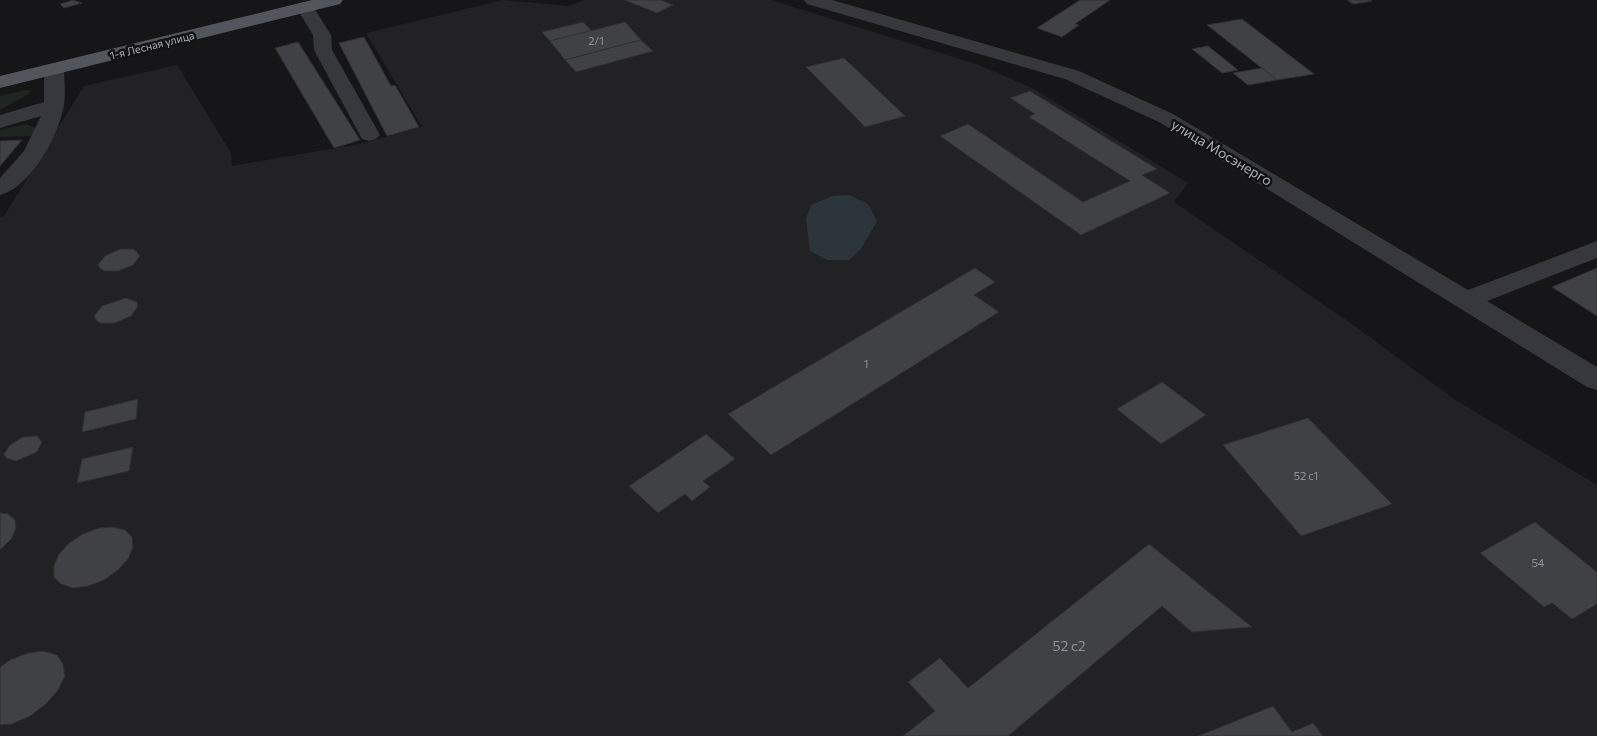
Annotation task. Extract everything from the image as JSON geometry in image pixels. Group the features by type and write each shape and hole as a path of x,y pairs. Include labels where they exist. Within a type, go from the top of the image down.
{"main road":[{"name":"1-я Лесная улица","path":"0,82 334,0"}],"street":[{"name":"улица Мосэнерго","path":"813,0 1072,75 1166,118 1597,380"},
{"path":"305,7 322,35 323,50 370,135"},
{"path":"0,188 23,168 43,138 54,105 54,69"},
{"path":"0,122 54,105"},
{"path":"1465,300 1517,282 1597,249"}],"shaded area":[{"path":"503,0 569,6 585,0 771,0 979,65 1032,88 1188,183 1174,202 1349,322 1454,399 1597,485 1597,736 0,736 0,217 4,216 84,86 177,65 231,153 232,166 359,144 422,127 366,33"},
{"path":"30,90 29,94 0,110 0,96"},
{"path":"26,124 35,128 36,136 0,137 0,130"},
{"path":"849,195 868,204 877,221 861,249 849,260 827,260 810,251 806,219 811,205 833,196"}],"building":[{"path":"73,0 82,3 64,8 60,4"},
{"path":"624,0 661,0 673,5 657,13"},
{"path":"1080,0 1110,0 1075,24 1079,25 1062,37 1037,28"},
{"path":"1347,0 1370,0 1372,1 1353,4"},
{"path":"1242,19 1314,74 1277,80 1207,25"},
{"path":"583,22 592,31 550,41 542,32"},
{"path":"625,22 641,40 565,60 550,41"},
{"path":"364,37 391,86 395,85 419,127 387,136 339,43"},
{"path":"641,40 653,51 576,72 565,60"},
{"path":"298,42 360,140 334,148 275,48"},
{"path":"1208,46 1238,70 1222,73 1192,49"},
{"path":"844,58 905,116 865,127 806,67"},
{"path":"1262,68 1277,80 1248,85 1233,73"},
{"path":"1030,91 1157,169 1142,175 1170,193 1081,235 940,136 968,124 1083,202 1130,181 1029,117 1035,114 1010,98"},
{"path":"22,140 0,166 0,141"},
{"path":"120,249 134,249 140,256 133,265 118,271 104,271 100,268 98,265 105,256"},
{"path":"975,268 995,282 974,295 999,312 771,455 728,414"},
{"path":"1597,268 1597,316 1552,287"},
{"path":"126,298 137,302 138,306 131,316 115,323 100,323 96,320 94,316 102,306"},
{"path":"1162,382 1206,415 1161,444 1117,409"},
{"path":"138,399 136,419 82,432 85,412"},
{"path":"1308,418 1392,504 1301,536 1223,445"},
{"path":"706,434 735,459 703,481 710,487 692,501 685,494 658,513 629,486"},
{"path":"37,436 42,442 37,452 16,461 6,458 4,454 10,445 23,437"},
{"path":"133,447 129,471 77,483 82,459"},
{"path":"0,513 8,514 15,520 16,528 12,538 0,550"},
{"path":"1535,522 1597,572 1597,604 1572,619 1552,603 1544,607 1480,553"},
{"path":"113,527 125,530 132,537 133,547 128,559 118,570 104,580 88,586 73,588 61,584 54,577 54,566 59,554 69,543 83,534 99,528"},
{"path":"1149,544 1252,627 1192,632 1162,606 1008,736 903,736 935,711 908,682 940,658 968,688"},
{"path":"43,651 57,655 63,664 65,676 58,690 46,704 30,716 12,724 0,725 0,667 10,660 28,653"},
{"path":"1273,706 1292,732 1313,723 1323,736 1198,736"}]}
